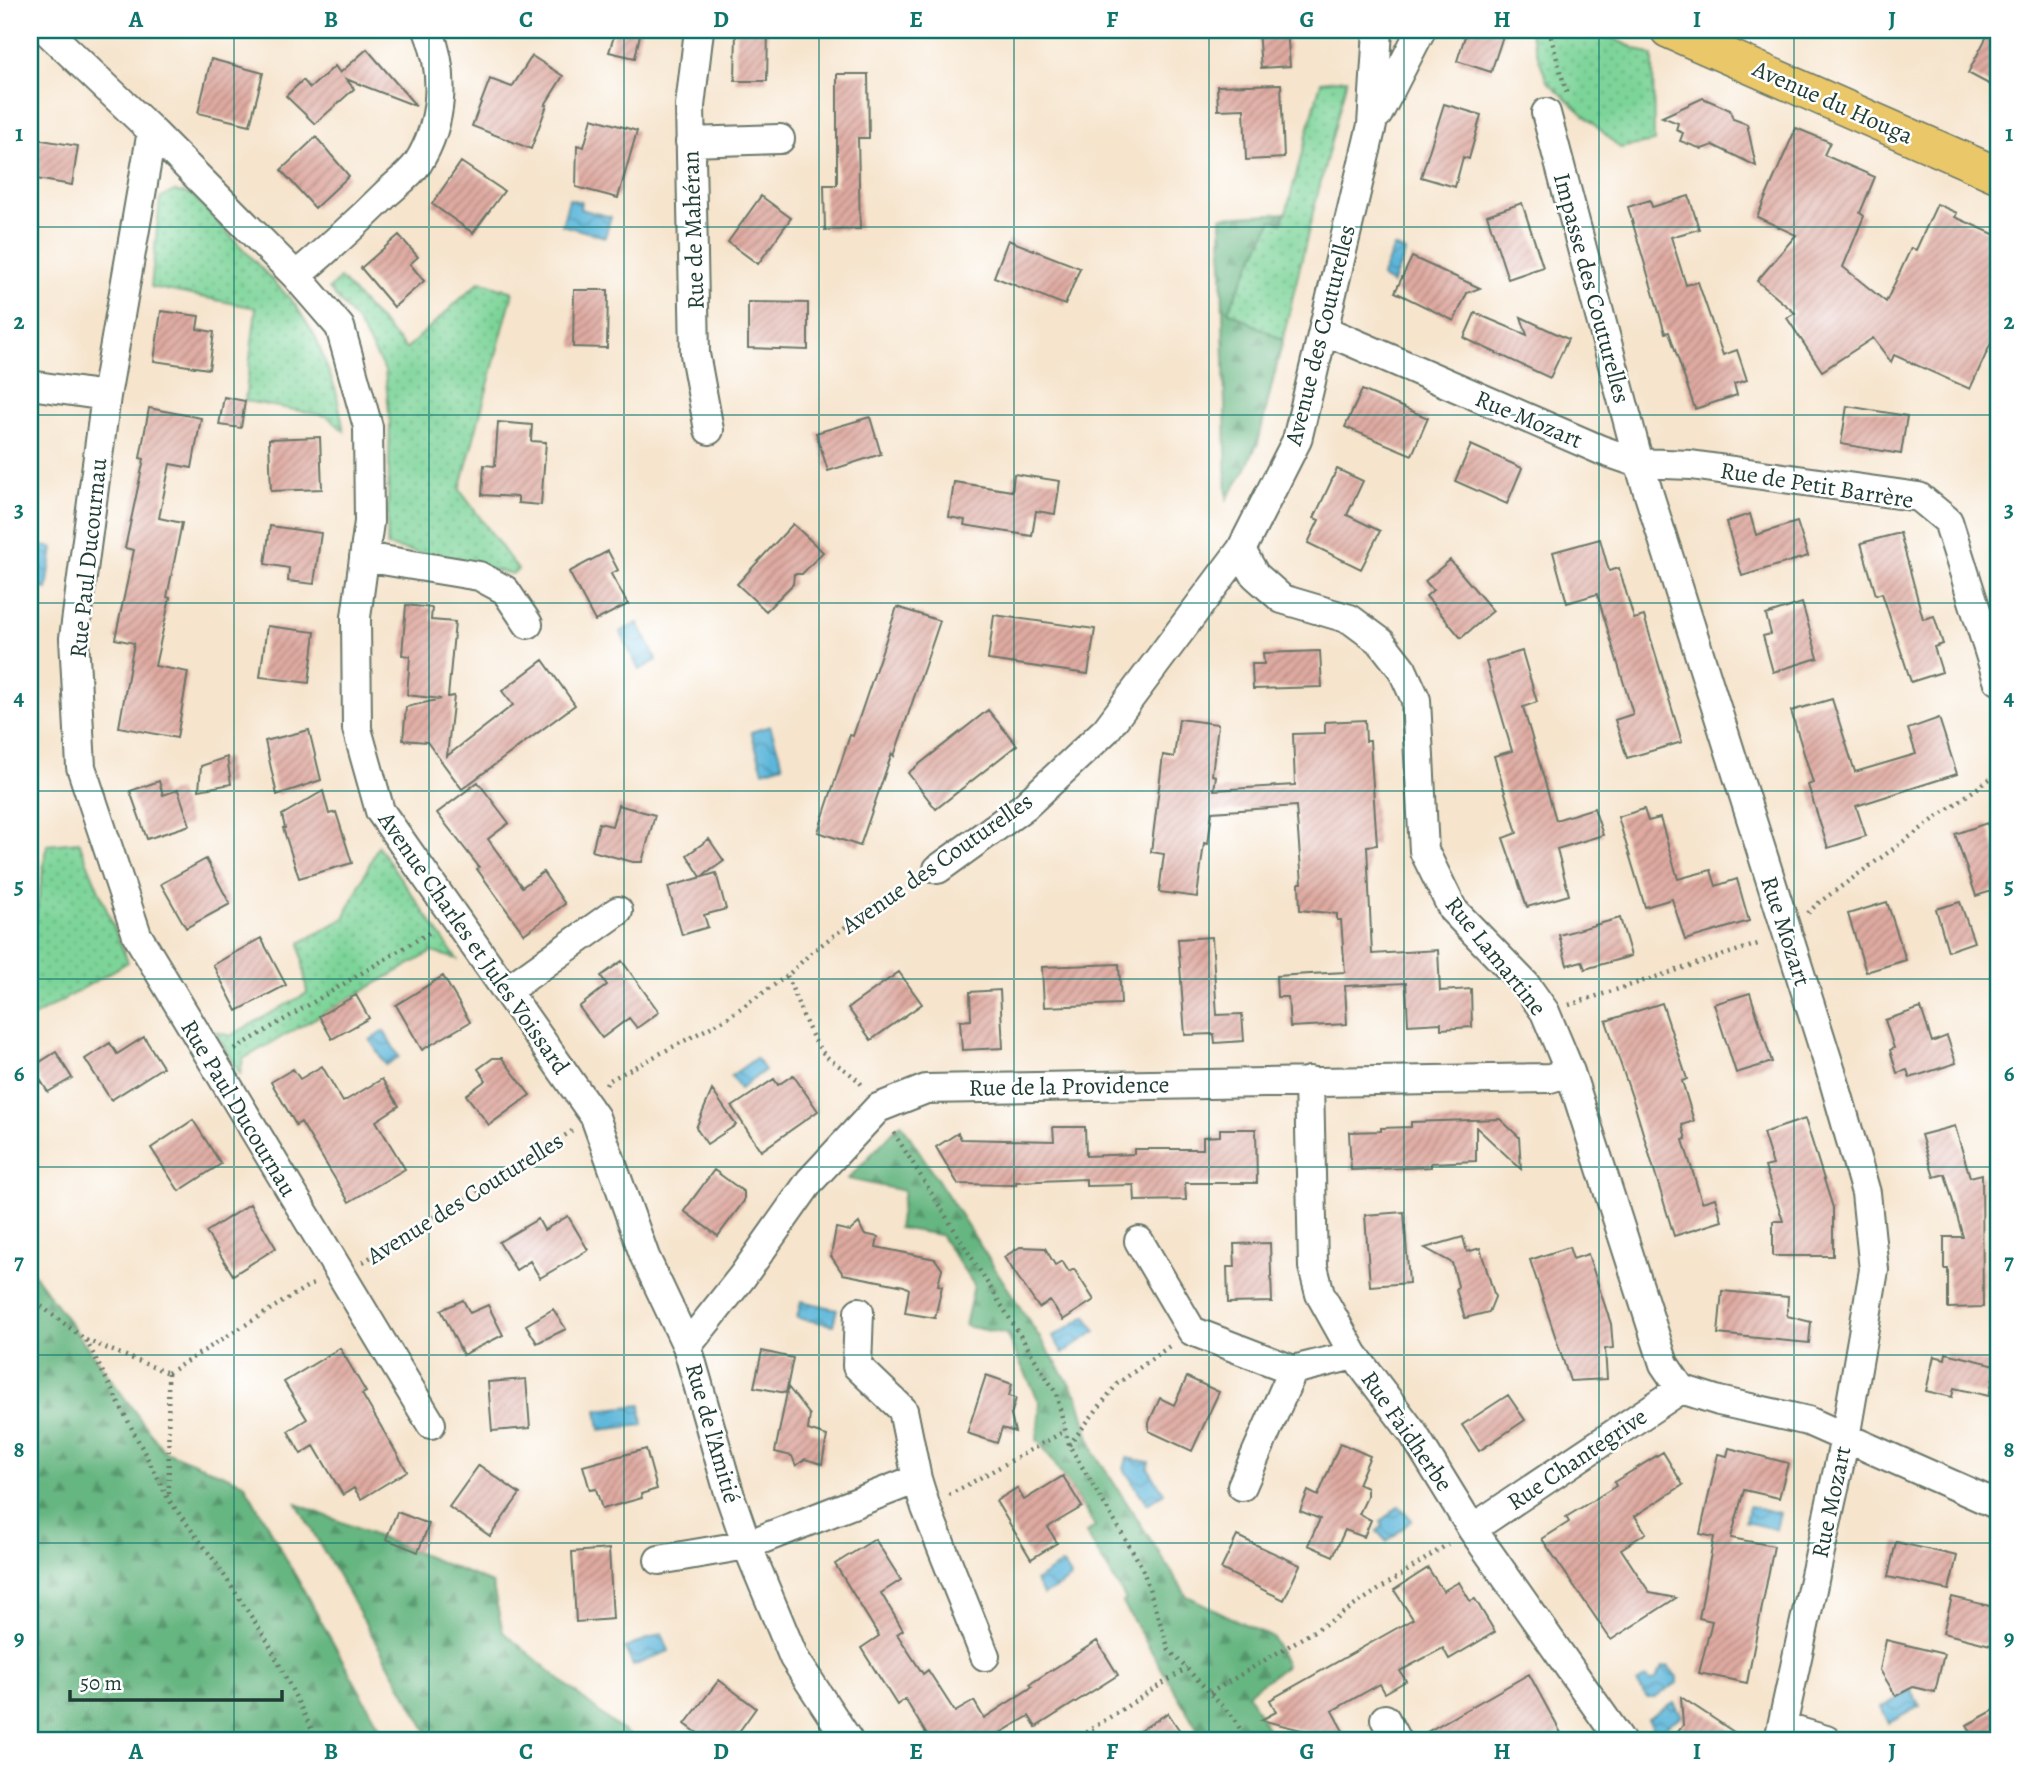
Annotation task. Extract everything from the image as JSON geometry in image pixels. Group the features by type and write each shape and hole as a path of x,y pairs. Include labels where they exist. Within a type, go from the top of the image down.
{"main road":[{"name":"Avenue du Houga","path":"1668,30 1998,175"}],"street":[{"path":"46,30 152,131"},
{"path":"296,276 343,236 417,165 429,141 441,89 440,64 428,30"},
{"name":"Rue de Mahéran","path":"699,30 690,106 695,355 709,430"},
{"name":"Avenue des Couturelles","path":"938,869 1025,806 1106,730 1241,550 1297,440 1372,125 1378,30"},
{"name":"Avenue des Couturelles","path":"1372,125 1421,30"},
{"name":"Impasse des Couturelles","path":"1546,113 1639,463"},
{"name":"Avenue Charles et Jules Voissard","path":"152,131 296,276 340,327 368,427 369,522 356,617 357,729 380,811 595,1117"},
{"name":"Rue Paul Ducournau","path":"152,131 106,396 75,638 81,767 136,935 431,1424"},
{"path":"690,142 780,139"},
{"name":"Rue Mozart","path":"1324,330 1601,450 1639,463 1833,1078 1866,1193 1874,1270 1845,1438 1780,1733"},
{"path":"30,385 106,396"},
{"name":"Rue de Petit Barrère","path":"1639,463 1691,465 1919,497 1948,521 1998,680"},
{"name":"Rue Lamartine","path":"1241,550 1255,575 1282,599 1350,619 1381,642 1402,669 1416,700 1424,851 1453,910 1525,984 1545,1012 1570,1072 1664,1364 1681,1389"},
{"path":"364,556 479,576 505,590 528,624"},
{"path":"506,991 618,911"},
{"name":"Rue de la Providence","path":"687,1346 742,1278 810,1181 878,1108 926,1089 1550,1078 1570,1072"},
{"name":"Rue Faidherbe","path":"1309,1081 1313,1267 1320,1294 1354,1355 1413,1433 1472,1528 1618,1739"},
{"name":"Rue de l'Amitié","path":"595,1117 645,1257 687,1346 730,1496 747,1545 794,1658 848,1740"},
{"path":"1139,1241 1192,1331 1293,1370 1354,1355"},
{"path":"859,1312 857,1366 903,1410 917,1479 926,1508 985,1656"},
{"path":"1242,1486 1293,1370"},
{"path":"1681,1389 1719,1401 1808,1421 1998,1505"},
{"name":"Rue Chantegrive","path":"1472,1528 1681,1389"},
{"path":"659,1560 747,1545 917,1479"},
{"path":"1780,1733 1826,1740"}],"path":[{"path":"1546,113 1569,102 1549,30"},
{"path":"1545,1012 1787,935 1817,904 1998,773"},
{"name":"Avenue des Couturelles","path":"168,1373 308,1286 341,1276 595,1117 608,1081 724,1020 787,976 813,951 872,907 938,869"},
{"path":"212,1063 454,918"},
{"path":"787,976 806,1021 824,1054 858,1080 878,1108 1056,1393 1069,1445 1142,1567 1169,1650 1234,1718 1246,1740"},
{"path":"30,1298 86,1340 168,1373 169,1500"},
{"path":"1069,1445 1117,1384 1192,1331"},
{"path":"86,1340 169,1500 215,1560 268,1642 317,1740"},
{"path":"926,1508 1065,1431"},
{"path":"1210,1693 1334,1619 1472,1528"},
{"path":"1074,1740 1186,1668"}],"green space":[{"path":"1529,30 1593,30 1653,56 1654,142 1620,148 1547,81"},
{"path":"1347,79 1258,444 1227,498 1221,218 1286,213 1321,82"},
{"path":"174,191 192,195 295,304 315,336 336,391 344,431 327,416 245,401 256,308 151,287 160,199"},
{"path":"1285,213 1282,223 1272,220 1228,311 1283,340 1260,432 1247,467 1227,499 1221,217"},
{"path":"340,278 406,349 480,281 513,292 460,490 518,570 512,574 387,546 390,423 385,371 357,322 329,289"},
{"path":"79,842 128,962 30,1019 30,954 47,845"},
{"path":"378,846 457,959 432,952 243,1059 240,1074 215,1031 230,1036 307,993 300,943 344,918"},
{"path":"901,1123 1078,1397 1094,1452 1187,1596 1273,1638 1286,1666 1248,1693 1273,1740 1204,1740 1122,1602 1126,1600 1086,1533 1095,1526 1037,1440 1040,1403 1006,1334 965,1326 974,1285 940,1235 898,1228 904,1191 848,1179"},
{"path":"30,1269 163,1450 244,1483 387,1740 30,1740"},
{"path":"297,1504 492,1583 503,1632 636,1740 432,1740"}],"water":[{"path":"569,199 581,202 580,209 611,217 605,237 562,225"},
{"path":"1394,247 1406,252 1392,284 1381,277"},
{"path":"32,544 53,548 47,589 30,586"},
{"path":"638,623 657,660 639,670 620,632"},
{"path":"770,726 783,765 763,771 751,732"},
{"path":"384,1031 399,1057 386,1065 370,1040"},
{"path":"756,1058 765,1070 740,1089 731,1076"},
{"path":"801,1301 837,1309 833,1325 797,1318"},
{"path":"1086,1316 1096,1331 1063,1353 1053,1337"},
{"path":"641,1405 643,1425 600,1430 597,1410"},
{"path":"1127,1458 1149,1462 1148,1468 1164,1493 1147,1504 1124,1469"},
{"path":"1399,1506 1412,1520 1387,1542 1377,1531 1383,1526 1381,1522"},
{"path":"1749,1506 1780,1513 1776,1529 1745,1522"},
{"path":"1061,1564 1071,1576 1070,1579 1044,1595 1035,1581"},
{"path":"662,1633 669,1651 633,1666 625,1648"},
{"path":"1668,1666 1677,1677 1677,1683 1655,1698 1647,1698 1637,1683 1646,1677 1649,1681 1655,1680 1663,1667"},
{"path":"1911,1690 1920,1706 1889,1723 1881,1708"},
{"path":"1674,1703 1682,1716 1656,1732 1648,1719"}],"building":[{"path":"616,30 641,30 635,58 609,52"},
{"path":"736,30 768,30 767,81 735,81"},
{"path":"1258,30 1287,30 1290,66 1261,68"},
{"path":"1467,30 1505,30 1491,72 1457,61"},
{"path":"1990,30 1998,30 1998,89 1968,73"},
{"path":"367,49 416,106 346,79 354,89 315,124 286,96 303,80 310,88 335,66 340,73"},
{"path":"532,56 563,76 545,105 531,149 472,126 490,79 512,87"},
{"path":"211,59 263,73 250,125 198,113"},
{"path":"837,74 868,74 869,138 858,138 860,229 825,230 824,185 837,185"},
{"path":"1281,84 1284,158 1246,160 1244,109 1218,110 1217,86"},
{"path":"1703,98 1730,110 1733,119 1747,124 1756,166 1713,145 1702,149 1680,141 1683,133 1676,130 1678,123 1662,117"},
{"path":"1444,104 1481,115 1469,159 1463,157 1455,187 1421,177"},
{"path":"592,118 637,131 618,198 576,187 577,145 584,147"},
{"path":"1796,128 1830,142 1824,155 1875,177 1860,213 1864,216 1843,267 1886,302 1911,248 1916,250 1937,204 1957,213 1955,217 1998,236 1998,328 1970,389 1894,355 1891,362 1873,338 1822,371 1787,318 1795,313 1757,281 1796,235 1757,217"},
{"path":"316,137 349,176 315,208 281,170"},
{"path":"30,138 78,146 72,185 30,178"},
{"path":"461,162 504,191 473,233 432,204"},
{"path":"761,196 791,218 758,264 728,242"},
{"path":"1689,196 1699,229 1671,237 1686,285 1698,282 1723,355 1737,350 1747,380 1734,384 1737,395 1695,409 1669,332 1665,333 1628,207 1650,200 1652,207"},
{"path":"1522,203 1543,267 1508,279 1487,215"},
{"path":"399,235 418,257 410,264 424,281 394,307 361,268"},
{"path":"1008,240 1080,268 1065,305 994,277"},
{"path":"1412,257 1480,288 1467,293 1454,321 1395,292"},
{"path":"574,290 608,290 607,348 573,347"},
{"path":"748,302 808,303 808,350 748,348"},
{"path":"161,311 199,316 197,329 214,332 209,369 154,361"},
{"path":"1475,313 1527,335 1521,317 1568,339 1550,378 1464,338"},
{"path":"1362,390 1428,418 1412,455 1345,427"},
{"path":"224,397 245,401 241,428 219,425"},
{"path":"1847,406 1907,416 1901,454 1841,444"},
{"path":"149,408 201,418 192,468 170,464 159,518 182,523 167,597 170,598 155,666 188,672 177,738 119,727 134,643 115,639 134,550 125,548 144,459 140,458"},
{"path":"870,417 881,454 828,471 816,433"},
{"path":"498,422 532,425 531,441 546,442 541,505 518,503 518,497 482,495 484,465 495,466"},
{"path":"320,437 322,489 271,491 269,439"},
{"path":"1471,445 1522,468 1507,504 1455,481"},
{"path":"1337,469 1363,481 1347,515 1380,531 1361,569 1308,543 1319,520 1314,518"},
{"path":"1014,474 1060,481 1055,514 1036,511 1032,536 964,525 965,520 949,517 954,482 1012,491"},
{"path":"1750,514 1756,535 1797,522 1808,556 1742,576 1726,522"},
{"path":"793,524 823,552 802,574 794,574 793,584 766,611 737,584"},
{"path":"270,526 321,533 314,584 288,581 289,568 265,564"},
{"path":"1900,533 1923,619 1934,616 1943,644 1934,647 1942,672 1911,682 1882,593 1876,595 1861,543"},
{"path":"1600,539 1609,571 1619,568 1634,619 1644,616 1682,742 1627,758 1615,720 1633,714 1597,594 1567,603 1553,552"},
{"path":"608,551 618,570 611,574 628,604 595,621 569,572"},
{"path":"1450,560 1493,611 1461,638 1426,596 1433,590 1425,581"},
{"path":"1802,603 1818,658 1773,672 1763,636 1771,634 1766,615"},
{"path":"406,605 432,608 431,620 455,622 448,697 454,696 447,756 513,705 502,691 543,660 575,705 462,789 427,742 403,740 406,707 441,699 407,695 410,656 402,655"},
{"path":"897,607 940,621 860,846 818,832"},
{"path":"994,615 1095,629 1088,674 988,660"},
{"path":"267,626 315,632 309,683 260,677"},
{"path":"1320,651 1322,687 1253,689 1252,664 1264,664 1263,653"},
{"path":"1522,651 1537,702 1523,707 1556,820 1594,808 1603,835 1557,849 1569,895 1527,907 1503,838 1517,833 1494,756 1512,751 1486,662"},
{"path":"1832,699 1855,772 1916,754 1908,729 1939,718 1957,774 1856,806 1866,836 1828,848 1808,785 1813,783 1791,711"},
{"path":"988,710 1017,745 936,809 908,773"},
{"path":"1179,719 1218,724 1212,775 1216,776 1214,790 1295,785 1293,734 1325,733 1325,722 1365,720 1366,741 1370,741 1377,845 1367,846 1372,954 1438,950 1440,991 1471,989 1472,1027 1441,1029 1441,1023 1408,1025 1406,983 1345,986 1347,1024 1290,1027 1288,997 1277,997 1276,976 1345,972 1341,920 1337,920 1337,914 1300,910 1299,883 1302,883 1296,806 1212,812 1208,844 1204,843 1197,897 1159,892 1164,854 1151,852 1163,755 1174,757"},
{"path":"309,730 321,780 277,795 265,741"},
{"path":"227,757 231,784 199,790 201,766"},
{"path":"159,781 163,795 178,790 190,825 147,839 130,791"},
{"path":"478,782 509,823 488,839 522,887 543,872 565,904 524,934 477,869 479,867 437,813"},
{"path":"323,791 329,814 336,812 352,863 299,878 283,828 282,815"},
{"path":"618,805 655,815 642,862 592,851 599,823 612,826"},
{"path":"1644,809 1648,821 1660,818 1678,879 1711,870 1716,886 1737,879 1749,921 1685,940 1672,899 1645,907 1618,817"},
{"path":"1987,823 1998,857 1998,889 1976,896 1955,834"},
{"path":"709,839 724,861 701,877 687,855"},
{"path":"206,859 230,904 186,928 161,884"},
{"path":"716,873 726,909 704,915 708,927 682,935 668,887"},
{"path":"1887,902 1906,960 1866,972 1848,914"},
{"path":"1960,902 1974,942 1948,951 1936,909"},
{"path":"1620,918 1631,956 1585,969 1582,961 1567,965 1559,935"},
{"path":"1212,937 1217,1015 1242,1014 1244,1041 1215,1043 1214,1034 1185,1035 1178,939"},
{"path":"261,938 286,985 237,1011 213,965"},
{"path":"622,961 659,1012 637,1028 629,1018 602,1038 579,1007 607,985 601,976"},
{"path":"1119,964 1121,1004 1044,1007 1042,967"},
{"path":"899,972 922,1004 871,1040 848,1008"},
{"path":"443,976 470,1022 422,1050 396,1005"},
{"path":"1000,990 1003,1048 962,1050 960,1021 971,1020 970,992"},
{"path":"1750,993 1772,1062 1736,1073 1714,1004"},
{"path":"356,995 369,1018 332,1039 319,1016"},
{"path":"1662,1003 1687,1079 1682,1081 1694,1121 1682,1125 1686,1139 1683,1140 1702,1202 1715,1198 1722,1221 1674,1236 1606,1021"},
{"path":"1921,1008 1932,1042 1947,1036 1956,1063 1910,1078 1907,1070 1897,1073 1890,1050 1894,1048 1885,1020"},
{"path":"144,1037 163,1067 111,1100 85,1059 110,1043 117,1054"},
{"path":"56,1052 72,1078 48,1092 32,1067"},
{"path":"493,1058 502,1058 530,1095 489,1125 466,1095 486,1080 478,1069"},
{"path":"322,1066 343,1102 382,1079 399,1106 376,1121 405,1169 349,1202 301,1122 296,1125 271,1082 293,1069 300,1079"},
{"path":"793,1075 818,1111 761,1151 732,1107 774,1079 778,1085"},
{"path":"712,1090 736,1125 707,1144 696,1128"},
{"path":"1500,1119 1519,1137 1521,1169 1476,1127 1476,1161 1431,1163 1431,1167 1351,1170 1349,1132 1411,1127 1411,1122"},
{"path":"1805,1119 1833,1208 1833,1256 1773,1256 1773,1221 1783,1221 1765,1167 1773,1165 1763,1133"},
{"path":"193,1120 221,1164 179,1191 151,1148"},
{"path":"1955,1126 1970,1177 1982,1174 1983,1307 1948,1308 1948,1269 1944,1269 1944,1237 1963,1237 1945,1174 1934,1177 1921,1135"},
{"path":"1053,1127 1085,1127 1086,1156 1134,1154 1134,1149 1203,1149 1203,1137 1220,1136 1220,1129 1256,1129 1257,1183 1185,1183 1186,1200 1135,1201 1134,1185 1086,1186 1086,1179 1016,1182 1016,1185 958,1184 936,1147 958,1133 961,1139 1054,1141"},
{"path":"714,1170 744,1192 744,1201 718,1236 684,1211"},
{"path":"250,1204 276,1248 233,1275 206,1232"},
{"path":"1404,1212 1409,1283 1370,1286 1365,1215"},
{"path":"568,1216 588,1250 540,1278 530,1261 516,1270 499,1242 538,1219 544,1230"},
{"path":"859,1223 864,1234 878,1237 876,1247 935,1259 942,1269 938,1285 942,1286 935,1318 905,1313 909,1289 904,1286 843,1274 831,1256 836,1228 850,1231"},
{"path":"1463,1237 1467,1252 1480,1248 1495,1297 1489,1312 1465,1318 1456,1290 1458,1286 1452,1263 1425,1248"},
{"path":"1270,1243 1272,1302 1228,1303 1227,1267 1235,1267 1234,1244"},
{"path":"1020,1247 1045,1248 1055,1265 1062,1261 1069,1272 1074,1269 1094,1300 1063,1320 1050,1301 1039,1308 1004,1257"},
{"path":"1569,1247 1573,1259 1588,1254 1611,1324 1613,1348 1605,1349 1607,1379 1570,1381 1530,1260"},
{"path":"1722,1291 1788,1297 1787,1316 1811,1322 1809,1343 1718,1334"},
{"path":"463,1300 470,1313 488,1305 503,1335 463,1355 441,1310"},
{"path":"553,1309 566,1329 537,1343 526,1325"},
{"path":"340,1348 366,1392 362,1394 407,1471 361,1499 354,1488 343,1495 314,1446 301,1454 288,1431 307,1419 284,1382"},
{"path":"762,1351 793,1358 786,1393 754,1387"},
{"path":"1946,1353 1996,1365 1989,1396 1954,1388 1952,1397 1926,1391 1934,1356 1945,1359"},
{"path":"986,1375 1012,1384 1009,1396 1016,1398 1011,1415 1015,1432 1002,1428 997,1443 967,1433"},
{"path":"1187,1377 1219,1392 1192,1451 1149,1431 1149,1422 1160,1398 1174,1405"},
{"path":"526,1379 530,1428 492,1431 488,1382"},
{"path":"788,1387 810,1415 808,1430 827,1436 822,1464 805,1459 796,1466 792,1456 775,1452"},
{"path":"1508,1395 1525,1420 1479,1451 1462,1425"},
{"path":"1340,1443 1370,1456 1358,1484 1367,1488 1367,1497 1359,1514 1371,1520 1364,1537 1345,1530 1333,1556 1308,1545 1320,1519 1300,1511 1308,1491 1318,1496"},
{"path":"1729,1448 1788,1463 1779,1498 1744,1490 1731,1538 1774,1546 1747,1683 1699,1673 1712,1621 1699,1618 1714,1537 1700,1534 1718,1454 1727,1456"},
{"path":"646,1449 657,1489 641,1494 642,1498 602,1509 596,1489 590,1490 583,1466"},
{"path":"1663,1452 1683,1485 1635,1516 1646,1533 1621,1549 1650,1593 1676,1598 1611,1640 1542,1539 1569,1522 1566,1517 1616,1486 1614,1482"},
{"path":"479,1465 520,1494 490,1536 449,1507"},
{"path":"1063,1476 1082,1507 1048,1527 1057,1543 1031,1559 996,1501 1017,1488 1024,1500"},
{"path":"397,1512 429,1524 418,1552 386,1539"},
{"path":"1237,1536 1300,1565 1284,1600 1221,1569"},
{"path":"875,1539 901,1580 881,1593 903,1630 897,1634 923,1674 928,1670 955,1712 974,1701 984,1718 1032,1687 1030,1684 1097,1641 1118,1675 1036,1727 1029,1716 995,1736 998,1740 930,1740 905,1699 897,1705 861,1648 879,1636 835,1564"},
{"path":"1896,1542 1957,1556 1949,1590 1888,1577"},
{"path":"609,1549 613,1619 576,1622 572,1552"},
{"path":"1428,1568 1443,1591 1459,1582 1470,1601 1475,1599 1495,1632 1449,1659 1443,1648 1400,1671 1406,1681 1385,1693 1380,1684 1332,1711 1348,1740 1317,1740 1314,1733 1261,1720 1276,1712 1270,1700 1413,1619 1394,1590"},
{"path":"1952,1597 1998,1608 1998,1647 1943,1633"},
{"path":"1886,1640 1944,1654 1935,1692 1913,1687 1896,1696 1880,1670"},
{"path":"1529,1674 1561,1733 1547,1740 1413,1740"},
{"path":"719,1680 756,1708 733,1740 707,1740 685,1724"},
{"path":"1681,1697 1746,1740 1672,1740 1683,1725"},
{"path":"1998,1708 1998,1740 1976,1740 1967,1725"},
{"path":"1168,1713 1186,1740 1125,1740"}]}
